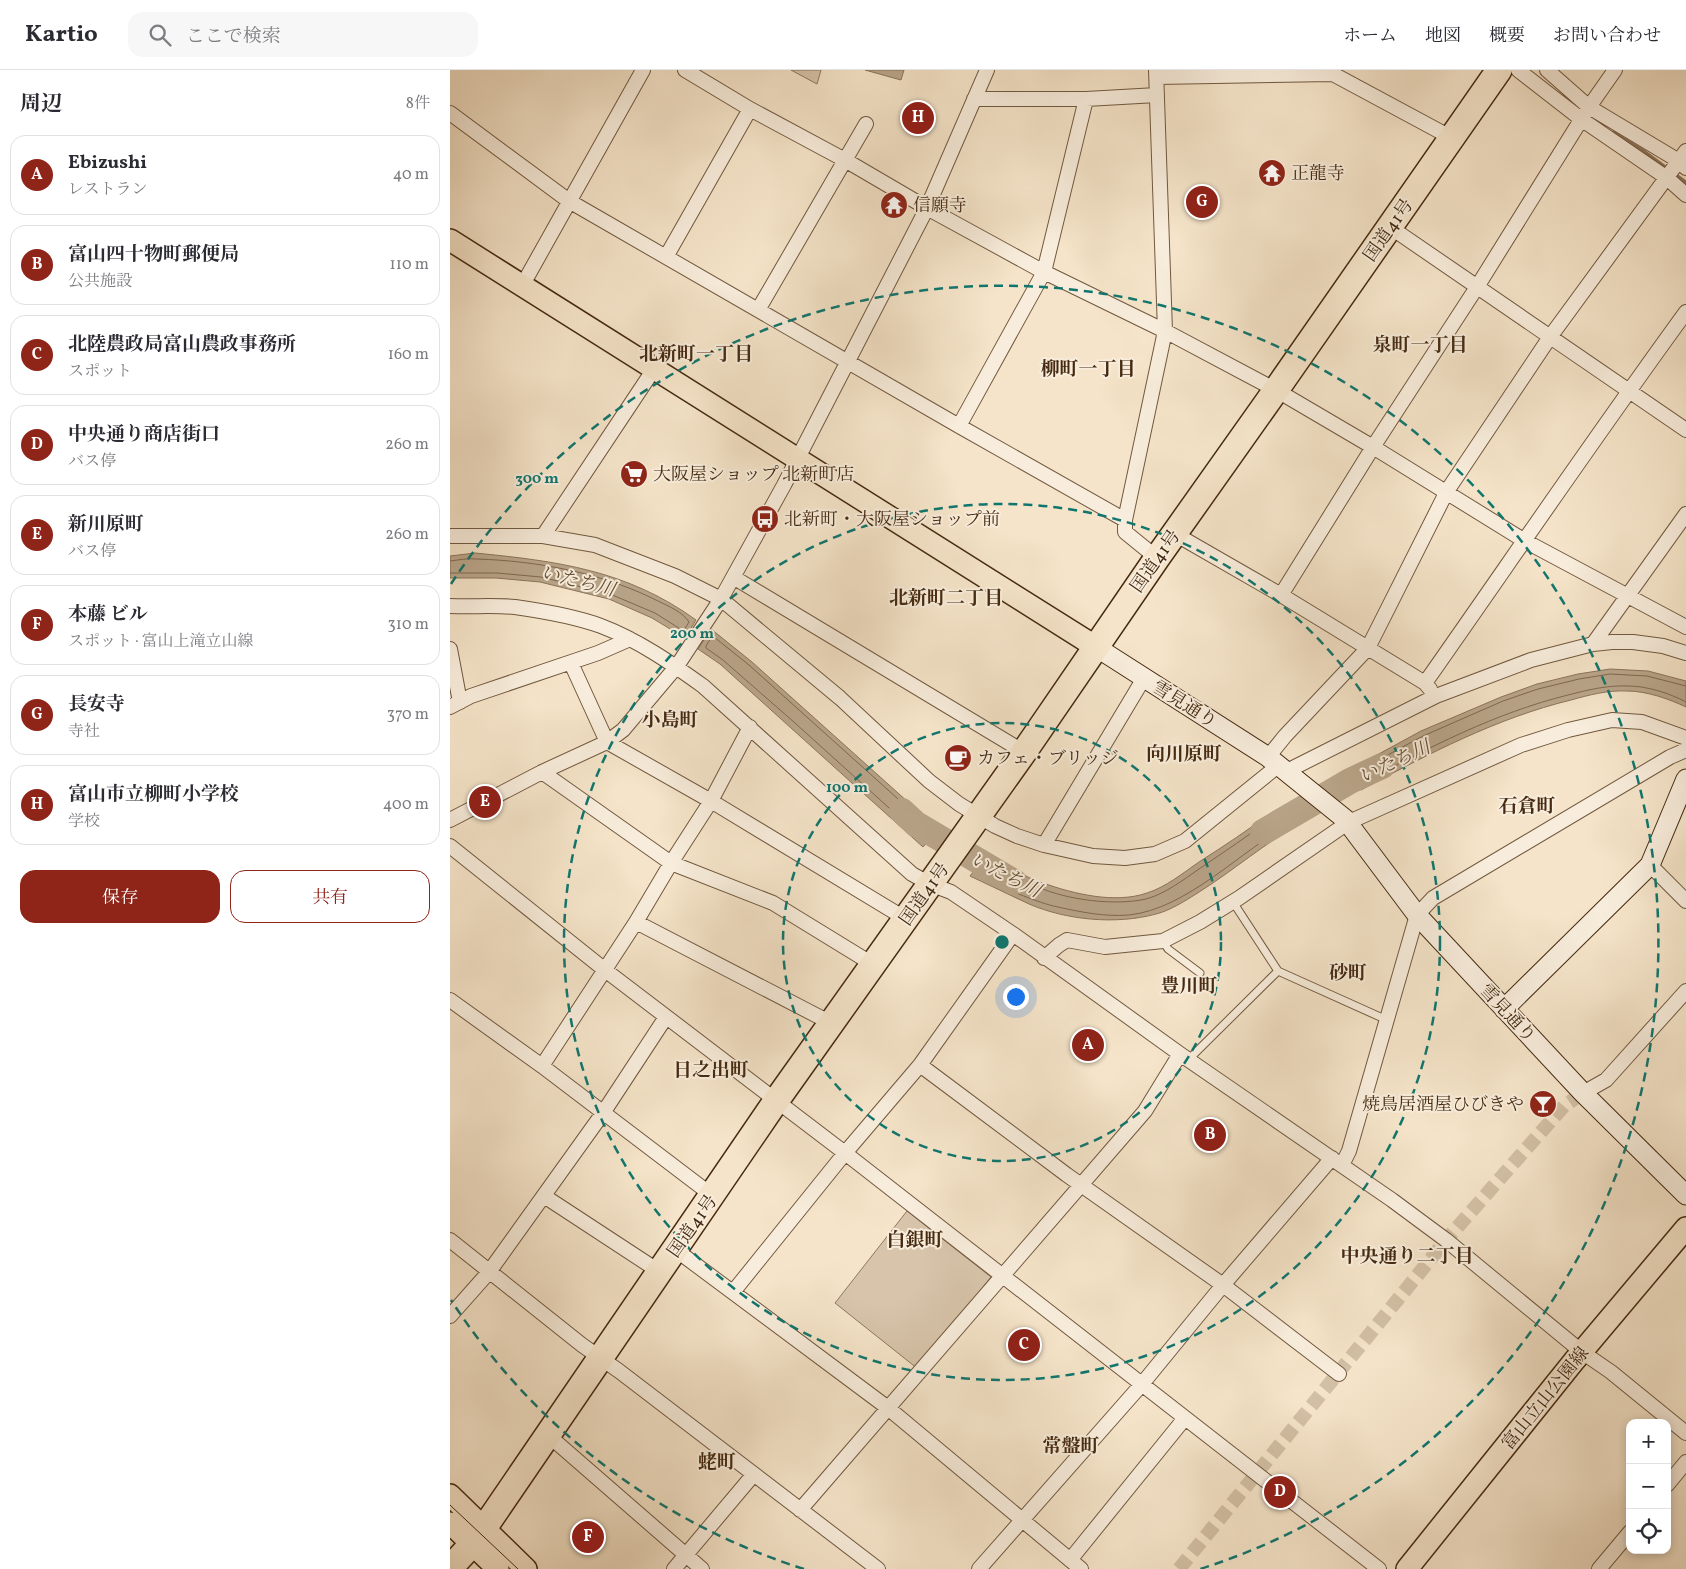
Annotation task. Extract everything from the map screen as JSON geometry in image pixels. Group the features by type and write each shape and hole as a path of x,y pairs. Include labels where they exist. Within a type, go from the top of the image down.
{"highway":[{"name":"国道41号","path":"450,1568 478,1536 713,1196 776,1101 833,1024 1024,752 1157,558 1499,70"}],"main road":[{"path":"450,240 1096,646"},
{"name":"富山立山公園線","path":"1407,1569 1582,1352 1686,1228"},
{"path":"450,1495 498,1569"},
{"path":"450,1523 478,1536 526,1569"}],"street":[{"path":"522,286 643,70"},
{"path":"685,70 750,109 1044,272 1165,331 1276,390 1373,446 1525,541 1686,627"},
{"path":"450,820 542,772 607,742 623,730 676,666 721,599 797,459 927,208 987,70"},
{"path":"1518,70 1581,120 1667,178 1686,195"},
{"path":"1283,768 1285,736 1368,648 1447,491 1550,337 1667,178 1684,160 1589,107 1547,70"},
{"path":"1281,595 1373,446 1477,287 1589,107 1615,70"},
{"path":"1157,558 1126,532 1125,520 1165,331 1156,73 1333,74 1452,138"},
{"path":"974,99 1086,99 1157,94"},
{"path":"959,426 1044,272 1086,99"},
{"path":"666,257 750,109"},
{"path":"450,113 570,201 1125,520"},
{"path":"758,310 866,124"},
{"path":"1390,227 1686,430"},
{"path":"1425,683 1686,312"},
{"path":"543,536 654,369"},
{"path":"1594,644 1686,514"},
{"path":"1174,534 1281,595 1425,683 1436,696"},
{"path":"450,536 543,536 595,545 675,576 721,599 840,698 929,781 976,820 1044,845 1093,856 1125,858 1155,854 1185,841 1283,768 1436,696 1531,660 1594,644 1633,642 1662,646 1686,653"},
{"path":"733,578 1024,752"},
{"path":"450,606 522,608 565,616 600,626 630,639 676,666 703,686 750,727 912,874 930,884 951,892 1013,934 1184,1057 1337,1161 1446,1240 1582,1352 1611,1372 1686,1433"},
{"path":"450,649 455,704 470,696 571,663 630,639"},
{"name":"雪見通り","path":"1096,646 1283,768 1347,821 1417,915 1583,1093 1686,1195"},
{"path":"571,663 607,742 711,801 906,919"},
{"path":"1044,845 1144,678"},
{"path":"1044,958 1058,945 1067,940 1105,947 1163,941 1233,902 1347,821 1522,744 1568,730 1612,720 1642,722 1686,738"},
{"path":"542,1066 636,922 711,801 750,727"},
{"path":"979,1569 1142,1384 1223,1285 1337,1161 1349,1151 1417,915 1433,898 1670,757 1686,750"},
{"path":"542,772 671,863 773,903 874,965"},
{"path":"1504,1009 1650,865 1686,780"},
{"path":"450,846 604,970 845,1153 1379,1569"},
{"path":"1650,865 1686,901"},
{"path":"636,922 833,1024"},
{"path":"733,1292 845,1153 920,1065 1013,934"},
{"path":"1583,1093 1606,1080 1686,991"},
{"path":"450,1000 542,1066 713,1196"},
{"path":"450,1316 490,1272 603,1113 666,1017"},
{"path":"800,1510 1144,1111 1184,1057"},
{"path":"920,1065 1081,1184 1223,1285 1339,1374"},
{"path":"544,1196 660,1272"},
{"path":"450,1240 600,1358 878,1569"},
{"path":"676,1250 888,1408 1081,1569"},
{"path":"1070,1560 1185,1418"},
{"path":"548,1435 702,1569"},
{"path":"1671,1480 1686,1462"},
{"path":"674,1569 754,1474"},
{"path":"1599,1569 1626,1537"}],"lane":[{"path":"1233,902 1278,971 1387,1020"},
{"path":"1163,941 1168,949 1200,973"},
{"path":"1184,1057 1278,971"}],"shaded area":[{"path":"791,70 821,70 817,84"},
{"path":"907,1211 991,1277 918,1369 835,1303"}],"water":[{"path":"865,70 904,70 901,80"},
{"name":"いたち川","path":"475,553 563,565 617,579 670,603 696,620 685,638 652,618 609,599 540,582 496,578 450,578 450,556"},
{"name":"いたち川","path":"711,629 752,662 937,828 927,835 930,839 923,847 720,664 698,649"},
{"name":"いたち川","path":"1610,669 1648,671 1686,681 1686,707 1665,698 1642,692 1613,691 1599,693 1543,708 1463,738 1361,790 1342,774 1421,731 1501,697 1537,684 1578,674"},
{"name":"いたち川","path":"1285,805 1304,821 1276,838 1192,897 1161,913 1108,920 1059,914 1029,904 970,876 977,867 980,868 983,863 981,860 986,852 1028,877 1055,887 1081,894 1108,898 1135,896 1147,893 1168,883"}],"waterway":[{"path":"1613,133 1644,152 1686,183"},
{"name":"いたち川","path":"1263,832 1350,781 1382,766"},
{"name":"いたち川","path":"902,811 916,824 1014,882"}],"tunnel":[{"path":"1179,1569 1446,1240 1564,1106 1583,1093"}],"tram line":[{"path":"450,1505 518,1569"}],"place":[{"name":"富山市立柳町小学校","path":"918,118"},
{"name":"正龍寺","path":"1272,173"},
{"name":"長安寺","path":"1202,202"},
{"name":"信願寺","path":"894,205"},
{"name":"大阪屋ショップ 北新町店","path":"634,474"},
{"name":"北新町・大阪屋ショップ前","path":"765,519"},
{"name":"カフェ・ブリッジ","path":"958,758"},
{"name":"新川原町","path":"485,802"},
{"name":"Ebizushi","path":"1088,1045"},
{"name":"焼鳥居酒屋ひびきや","path":"1543,1104"},
{"name":"富山四十物町郵便局","path":"1210,1135"},
{"name":"北陸農政局富山農政事務所","path":"1024,1345"},
{"name":"中央通り商店街口","path":"1280,1492"},
{"name":"本藤 ビル","path":"588,1537"}],"district":[{"name":"泉町一丁目","path":"1420,344"},
{"name":"北新町一丁目","path":"696,353"},
{"name":"柳町一丁目","path":"1088,368"},
{"name":"北新町二丁目","path":"946,597"},
{"name":"小島町","path":"670,719"},
{"name":"向川原町","path":"1184,753"},
{"name":"石倉町","path":"1527,805"},
{"name":"砂町","path":"1348,972"},
{"name":"豊川町","path":"1189,985"},
{"name":"日之出町","path":"711,1069"},
{"name":"白銀町","path":"915,1239"},
{"name":"中央通り二丁目","path":"1407,1255"},
{"name":"常盤町","path":"1071,1445"},
{"name":"蛯町","path":"717,1461"}]}
